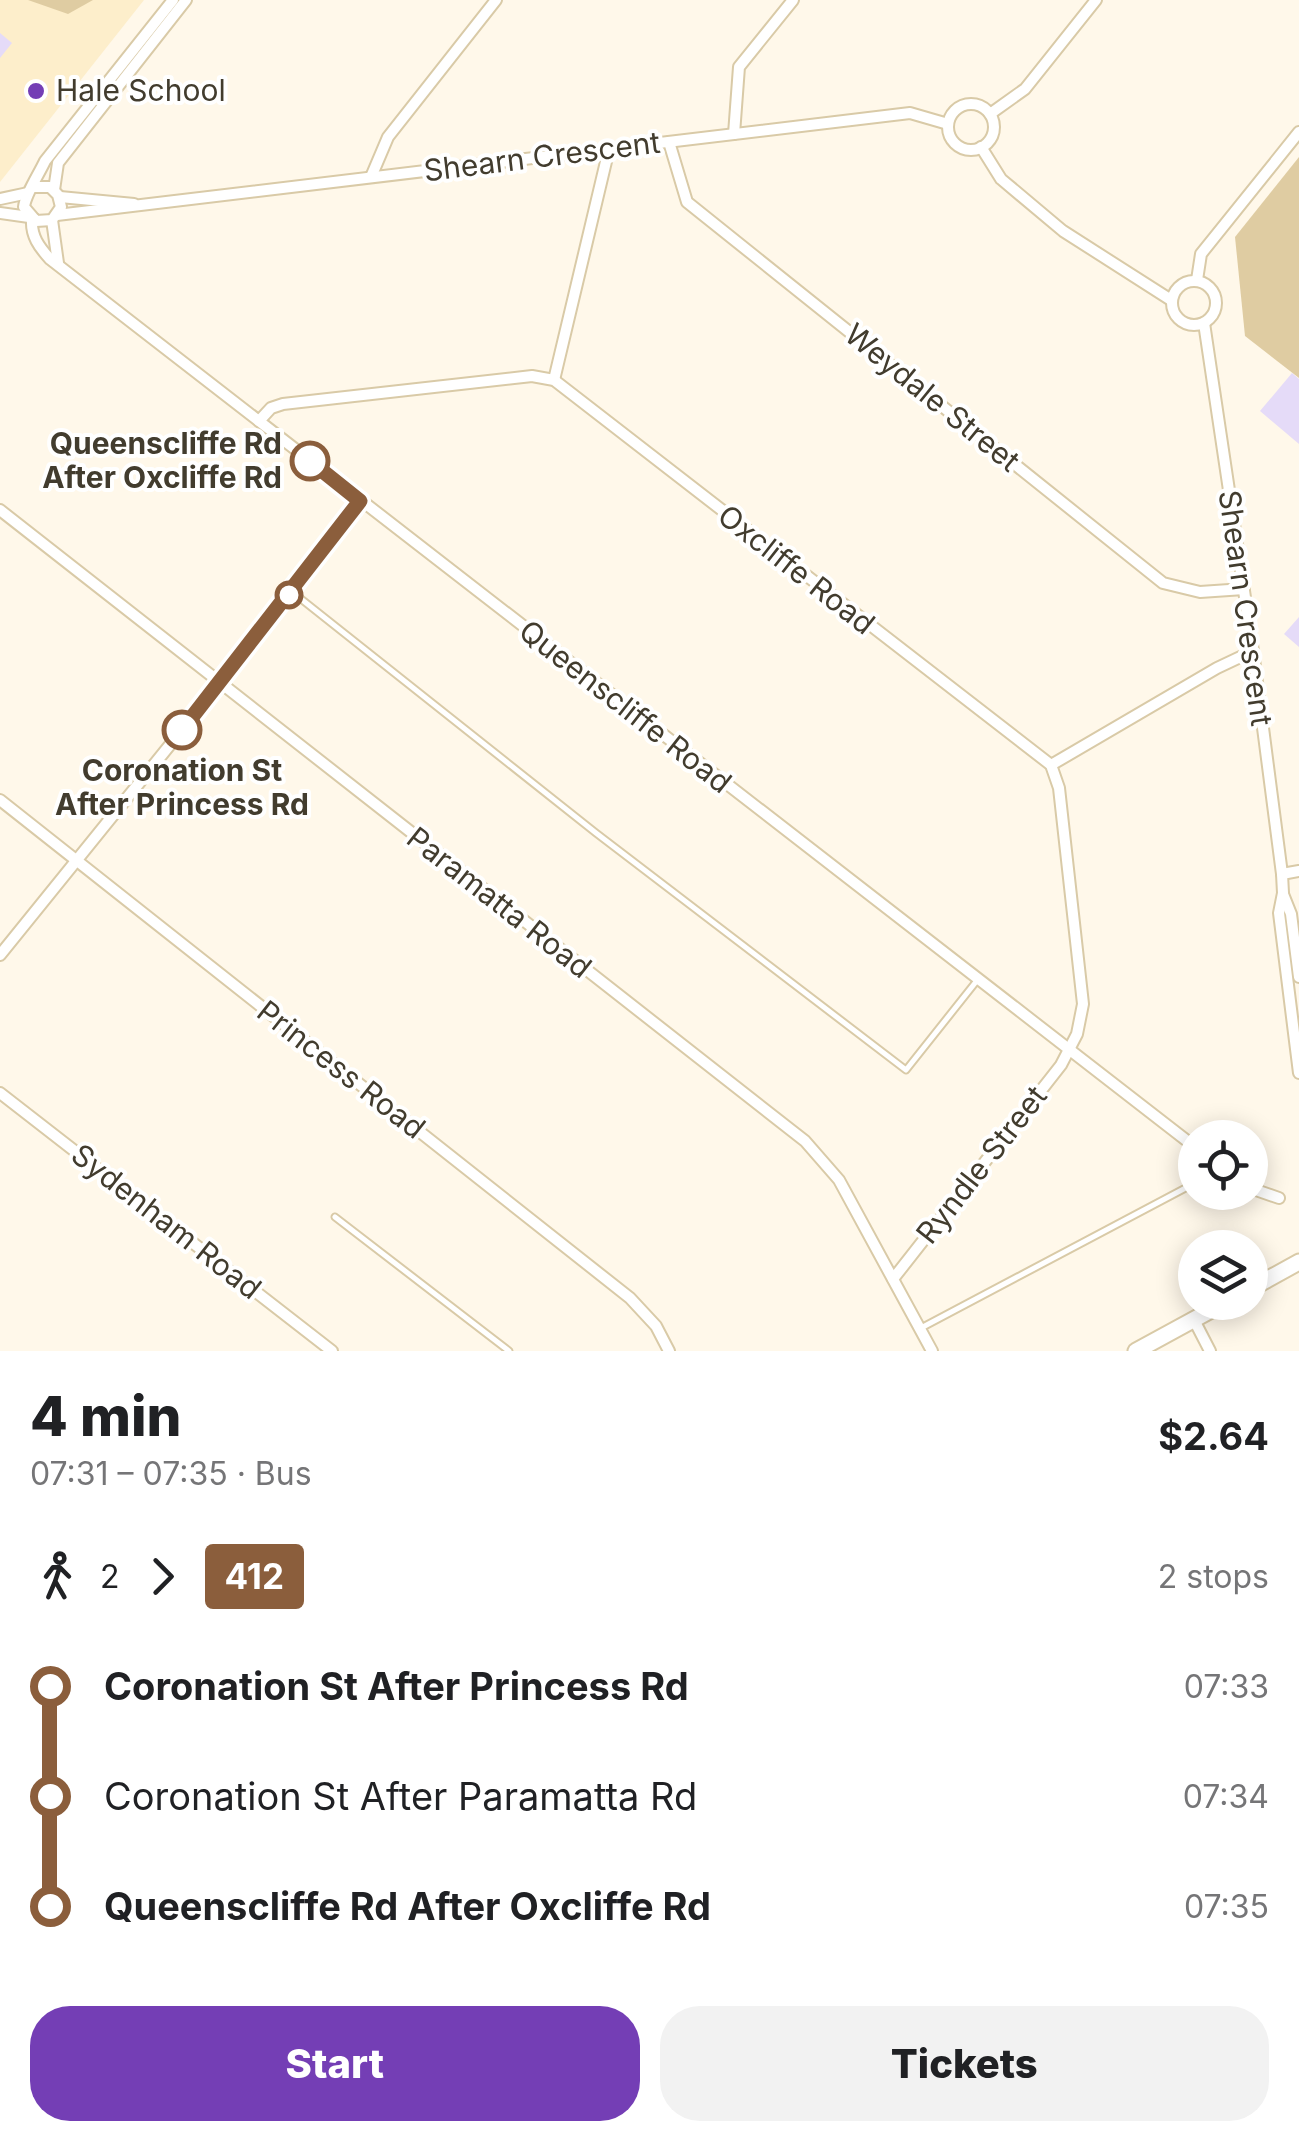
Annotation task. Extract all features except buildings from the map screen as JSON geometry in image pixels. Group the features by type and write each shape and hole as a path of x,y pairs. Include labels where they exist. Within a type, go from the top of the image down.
{"main road":[{"path":"1268,1279 1299,1262"},
{"path":"1136,1351 1194,1320"}],"street":[{"path":"30,218 24,202 45,161 173,0"},
{"path":"58,263 54,218 58,163 186,0"},
{"path":"371,177 388,137 496,0"},
{"path":"734,134 739,67 793,0"},
{"path":"990,114 1025,89 1096,0"},
{"path":"971,103 990,114 994,124 992,135 981,147 965,149 949,136 948,124 952,112 971,103"},
{"name":"Shearn Crescent","path":"54,218 134,204 910,113 948,124"},
{"path":"1197,280 1202,254 1299,132"},
{"name":"Weydale Street","path":"669,142 687,202 1163,583 1200,592 1244,589"},
{"path":"981,147 1000,178 1064,231 1171,300 1176,318 1191,327 1209,322 1218,306 1213,288 1197,280 1180,284 1171,300"},
{"path":"259,420 271,408 283,404 532,376 554,380 610,149"},
{"path":"0,199 45,186 57,194"},
{"name":"Shearn Crescent","path":"57,194 134,204"},
{"path":"0,213 40,223 54,218"},
{"name":"Queenscliffe Road","path":"30,218 36,241 50,259 1178,1133"},
{"name":"Shearn Crescent","path":"1204,323 1282,874 1278,913 1299,1073"},
{"name":"Oxcliffe Road","path":"554,380 1051,765"},
{"path":"0,955 220,683 360,501"},
{"name":"Paramatta Road","path":"0,510 805,1141 839,1180 932,1351"},
{"path":"1070,1050 1083,1004 1059,788 1051,765 1253,650"},
{"name":"Princess Road","path":"0,800 630,1298 656,1326 669,1351"},
{"path":"1282,874 1299,871"},
{"name":"Shearn Crescent","path":"1283,893 1292,914 1299,977"},
{"name":"Ryndle Street","path":"893,1279 1070,1050"},
{"name":"Sydenham Road","path":"0,1093 332,1351"},
{"path":"1268,1194 1279,1198"},
{"path":"1194,1320 1210,1351"}],"lane":[{"path":"292,591 596,833 906,1070 979,978"},
{"path":"921,1328 1178,1192"},
{"path":"335,1217 509,1351"}],"shaded area":[{"name":"Hale School","path":"0,0 144,0 0,182"},
{"path":"28,0 93,0 68,14"},
{"path":"1299,157 1299,378 1245,336 1235,237"}],"bus line":[{"name":"412","path":"182,730 360,501 310,461"}],"place":[{"name":"Hale School","path":"36,91"},
{"name":"Queenscliffe Rd After Oxcliffe Rd","path":"310,461"},
{"name":"Coronation St After Princess Rd","path":"182,730"}]}
